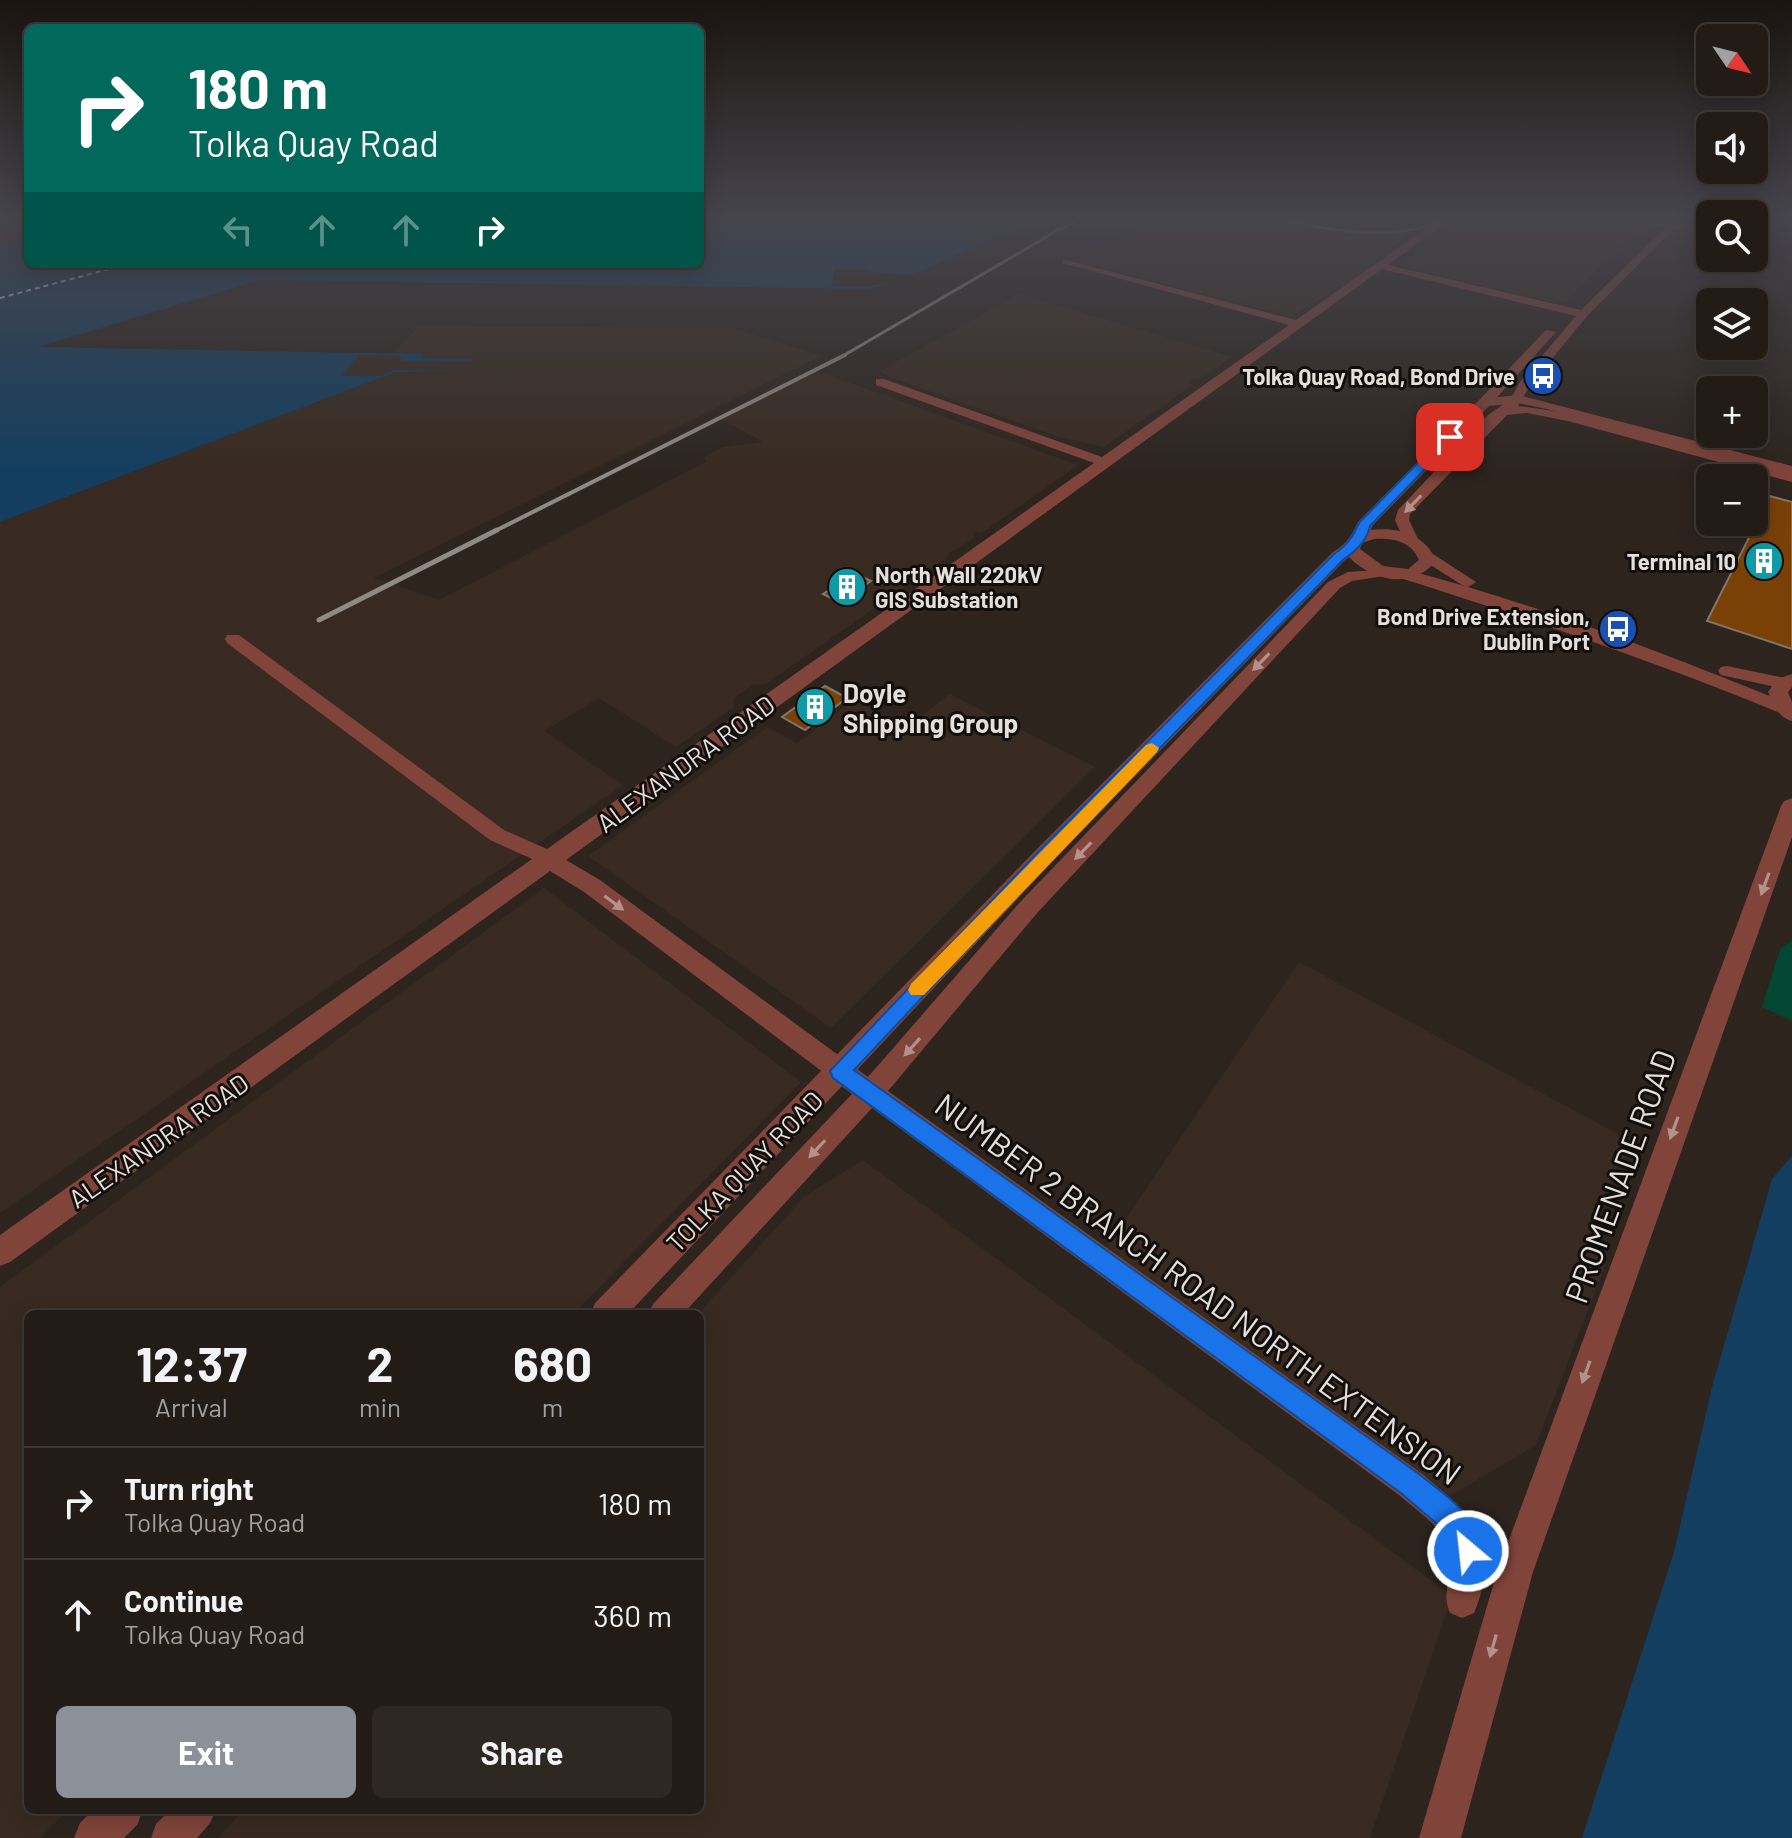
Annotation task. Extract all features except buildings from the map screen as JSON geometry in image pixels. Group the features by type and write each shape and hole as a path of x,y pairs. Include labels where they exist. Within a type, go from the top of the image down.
{"street":[{"path":"1221,303 1299,324"},
{"name":"ALEXANDRA ROAD","path":"0,1252 1329,303"},
{"path":"1533,303 1576,313"},
{"name":"TOLKA QUAY ROAD","path":"1411,541 1402,520 1403,513 1493,418 1508,411 1585,303"},
{"name":"TOLKA QUAY ROAD","path":"610,1310 1047,853 1356,542 1369,519 1523,363 1587,303"},
{"path":"1523,363 1536,372 1532,388 1549,405"},
{"path":"880,382 1104,462"},
{"path":"1485,402 1518,399 1549,405 1792,471"},
{"path":"1508,411 1527,409 1569,417 1792,478"},
{"path":"1788,681 1721,670 1459,578 1411,541 1380,533 1356,542 1365,564 1522,610 1736,686 1789,712"},
{"path":"1394,573 1420,570 1428,557"},
{"name":"TOLKA QUAY ROAD","path":"667,1310 871,1092 963,989 1030,906 1334,585 1348,577 1394,573"},
{"name":"NUMBER 2 BRANCH ROAD NORTH EXTENSION","path":"233,639 497,835 533,850 592,886 840,1071 1410,1484 1454,1521 1465,1536 1468,1551 1462,1601"},
{"path":"1788,681 1778,692 1789,712"},
{"name":"PROMENADE ROAD","path":"1440,1838 1515,1572 1792,806"},
{"path":"95,1838 118,1814"},
{"path":"170,1838 193,1814"}],"shaded area":[{"path":"1003,303 1049,303 1232,357 1202,378 1191,380 1189,382 1194,384 1104,447 1059,437 892,378 880,371"},
{"path":"1239,303 1314,303 1291,316"},
{"path":"419,326 733,328 821,356 374,578 439,600 707,461 703,458 723,447 763,442 721,419 817,371 1078,465 982,533 976,531 972,535 976,537 766,684 753,685 745,690 734,698 734,707 676,747 599,698 544,731 623,785 0,1213 0,522 396,372 462,373 395,370 380,376 341,376 359,355 398,355 403,361 470,362 471,359 393,354"},
{"path":"949,694 1095,767 831,1028 588,856 767,727 797,743 854,700 907,728"},
{"path":"544,888 801,1082 577,1310 24,1310 24,1814 64,1814 40,1838 0,1838 0,1287"},
{"path":"1299,962 1642,1147 1619,1161 1586,1240 1605,1266 1536,1445 1441,1501 1098,1260"},
{"path":"863,1160 1452,1596 1370,1838 218,1838 239,1814 704,1814 702,1310 804,1197"}],"green space":[{"path":"1792,941 1792,1021 1762,1007 1780,949"}],"water":[{"path":"0,303 184,303 38,347 422,354 420,358 472,359 470,362 403,361 397,355 359,355 342,376 380,376 395,370 463,371 396,372 0,522"},
{"path":"1792,1156 1792,1838 1582,1838 1674,1552 1712,1387 1772,1179"}],"railway":[{"path":"841,357 934,303"},
{"path":"493,532 845,355"},
{"path":"319,620 497,530"}],"slow traffic":[{"path":"918,990 1047,853 1152,748"}],"place":[{"name":"Tolka Quay Road, Bond Drive","path":"1543,376"},
{"name":"Terminal 10","path":"1764,561"},
{"name":"North Wall 220kV GIS Substation","path":"847,587"},
{"name":"Bond Drive Extension, Dublin Port","path":"1618,629"},
{"name":"Doyle Shipping Group","path":"815,707"}],"route":[{"path":"1450,437 1364,525 1362,536 1355,540 1351,549 1339,556 1047,853 840,1071 1410,1484 1454,1521 1465,1536 1468,1551"}]}
